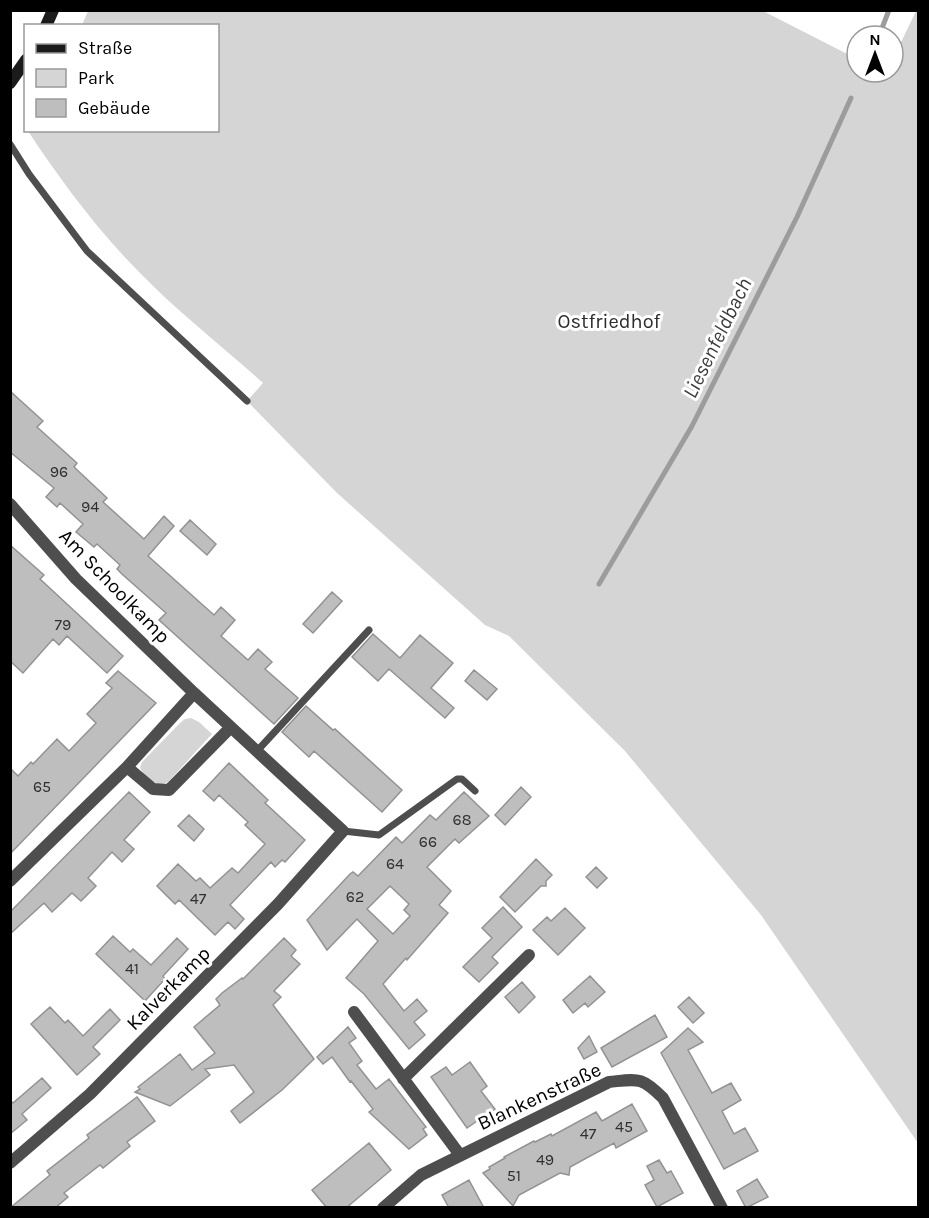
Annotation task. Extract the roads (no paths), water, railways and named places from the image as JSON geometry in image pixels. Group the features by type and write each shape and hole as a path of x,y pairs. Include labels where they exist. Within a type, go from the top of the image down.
{"main road":[{"path":"47,24 54,10"},
{"path":"10,83 24,63"}],"street":[{"name":"Am Schoolkamp","path":"10,504 76,579 194,693 343,831"},
{"path":"10,881 127,767 194,693"},
{"path":"127,767 153,789 169,790 231,727"},
{"name":"Kalverkamp","path":"10,1163 90,1094 278,904 343,831"},
{"path":"403,1079 529,956"},
{"path":"354,1012 460,1155"},
{"name":"Blankenstraße","path":"383,1208 421,1175 460,1155 609,1082 637,1079 649,1084 663,1098 722,1208"}],"lane":[{"path":"10,144 29,174 87,251 247,401"},
{"path":"257,751 369,630"},
{"path":"343,831 379,836 457,779 462,779 475,791"}],"waterway":[{"path":"884,24 889,10"},
{"name":"Liesenfeldbach","path":"599,584 692,426 797,217 851,98"}],"park label":[{"name":"Ostfriedhof","path":"609,321"}]}
